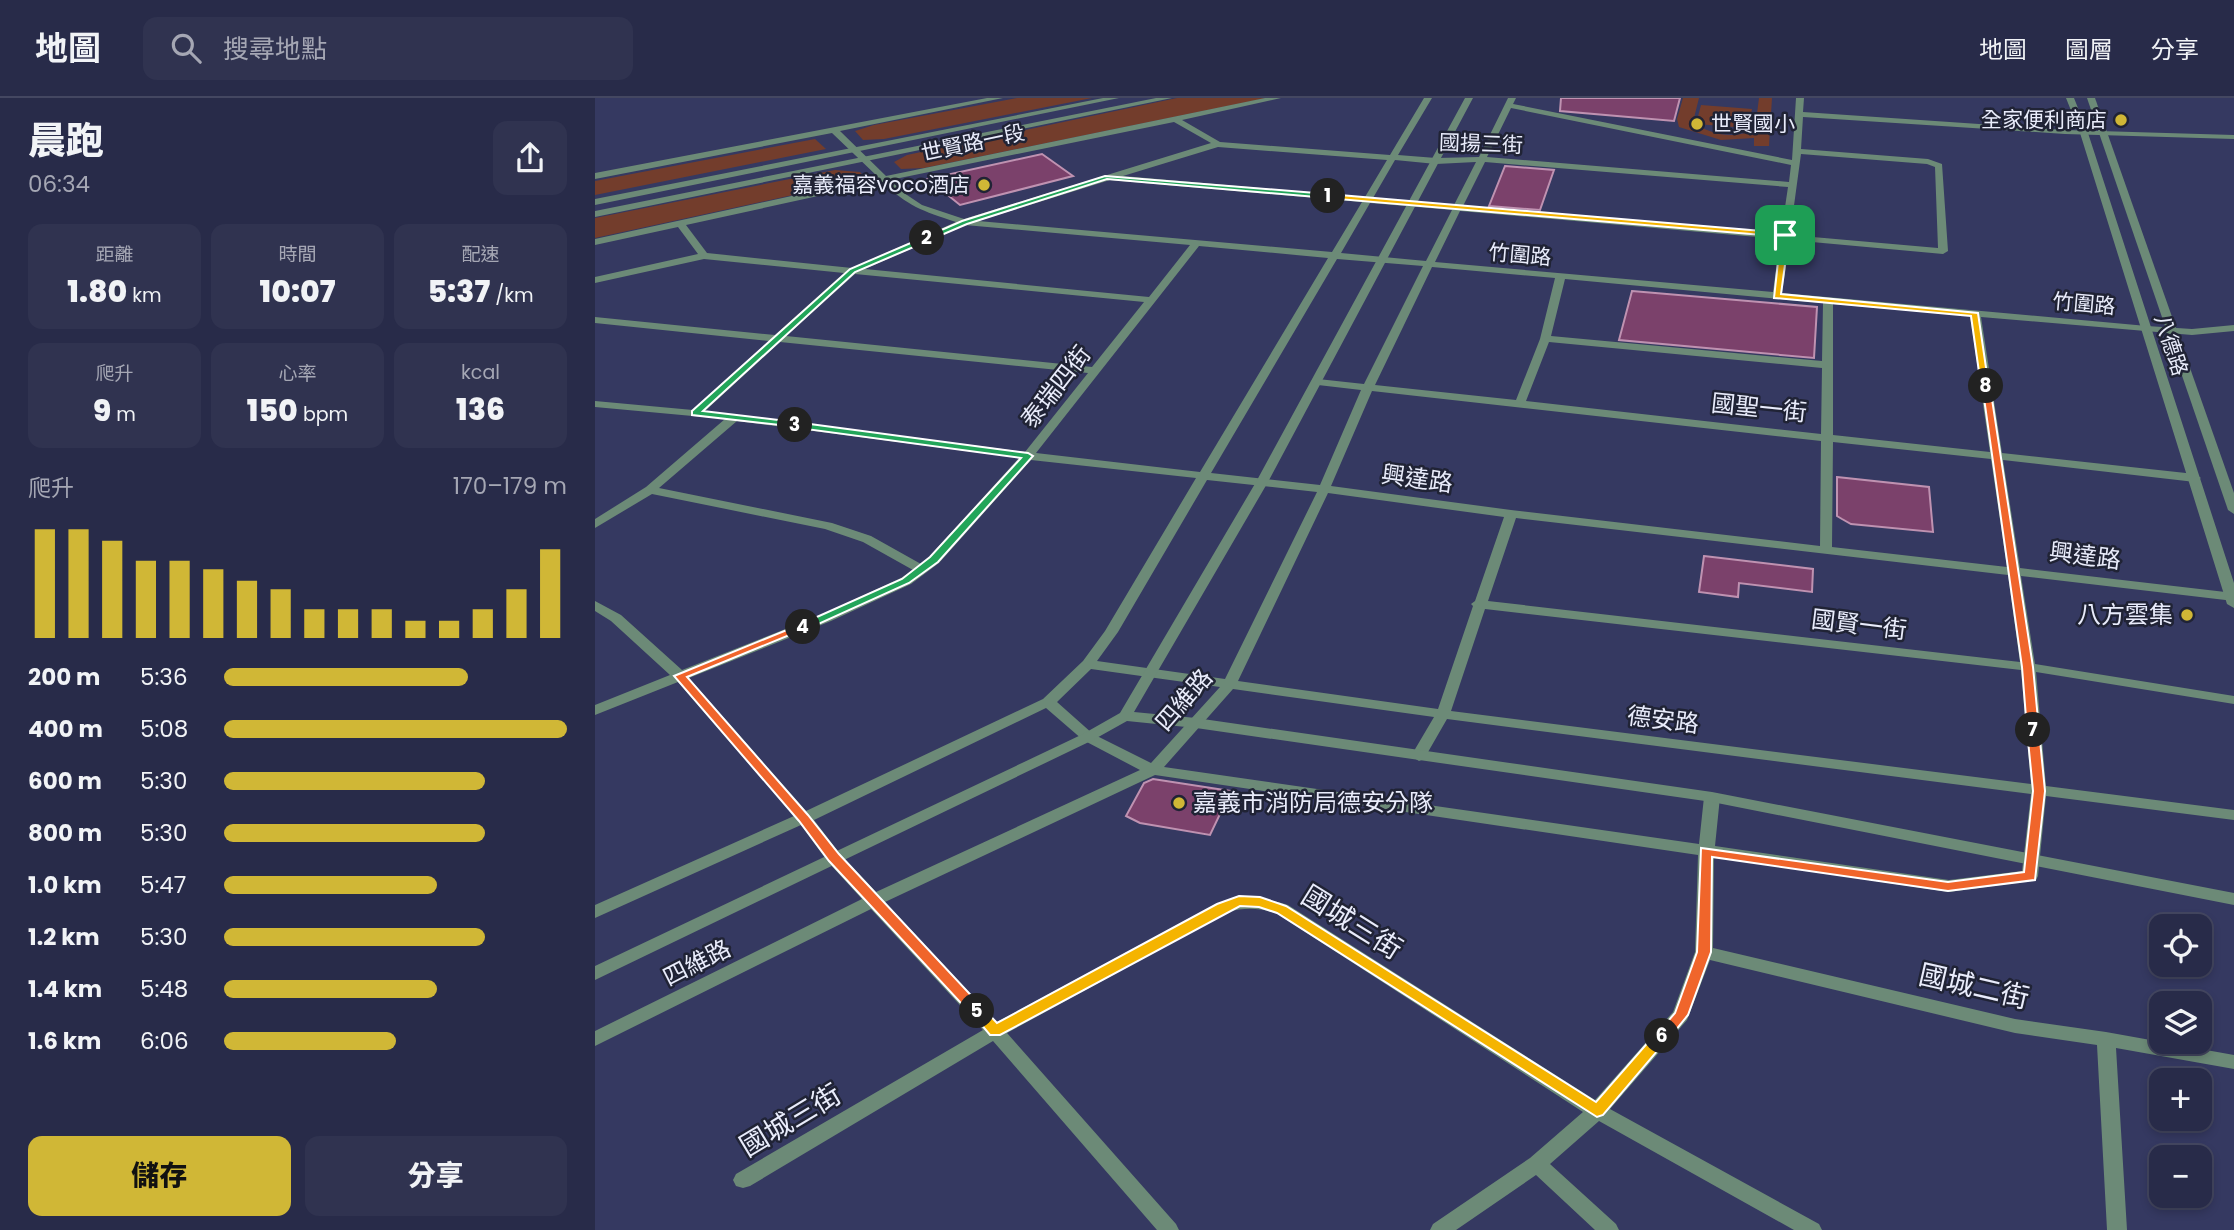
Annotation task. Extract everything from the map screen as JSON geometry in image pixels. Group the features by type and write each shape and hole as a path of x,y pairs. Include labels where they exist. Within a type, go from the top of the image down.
{"street":[{"name":"世賢路一段","path":"595,176 999,98"},
{"name":"世賢路一段","path":"595,202 1115,98"},
{"name":"世賢路一段","path":"595,214 1168,98"},
{"name":"世賢路一段","path":"595,242 882,179 1277,98"},
{"path":"595,912 804,818 1048,702 1088,664 1111,632 1331,257 1428,98"},
{"name":"四維路","path":"595,974 1087,737 1125,716 1318,382 1469,98"},
{"path":"1777,296 1796,163 1800,98"},
{"name":"八德路","path":"2070,98 2084,133 2233,599"},
{"name":"八德路","path":"2091,98 2234,510"},
{"path":"1511,102 1796,163"},
{"name":"四維路","path":"595,1040 874,900 1153,770 1229,685 1324,489 1368,387 1511,102"},
{"path":"1800,114 2102,134 2181,138 2234,137"},
{"name":"國揚三街","path":"1175,119 1218,144 1436,161 1483,159 1793,185"},
{"name":"竹圍路","path":"834,130 857,149 882,179 919,207 964,222 2147,329 2192,332 2234,328"},
{"path":"696,413 852,271 964,222 1218,144"},
{"path":"1107,177 1943,251 1939,166 1928,162 1796,151"},
{"path":"681,225 704,256"},
{"name":"泰瑞四街","path":"595,709 826,618 905,581 934,560 1028,456 1195,245"},
{"path":"595,280 704,256 1150,300"},
{"path":"1520,403 1545,339 1560,278"},
{"path":"1826,551 1828,300"},
{"path":"1048,702 1087,737 1153,770 1948,887 2030,876 2039,791 2028,667 1975,314"},
{"path":"595,320 1095,371"},
{"path":"1545,339 1827,365"},
{"name":"國聖一街","path":"1318,382 2195,478"},
{"name":"興達路","path":"595,404 735,417 1028,456 1324,489 1826,551 2013,570 2233,599"},
{"path":"595,524 650,490 735,417"},
{"path":"650,490 828,526 867,539 921,569"},
{"path":"1419,756 1443,715 1478,604 1511,514"},
{"name":"國賢一街","path":"1478,604 2028,667 2234,700"},
{"path":"595,605 616,618 680,676 804,818 834,858 995,1031 1168,1230"},
{"name":"德安路","path":"1088,664 1443,715 2234,815"},
{"path":"1125,716 1196,723 1712,797 2032,862 2234,899"},
{"path":"1440,1230 1537,1164 1597,1111 1681,1015 1704,952 1706,852 1712,797"},
{"name":"國城三街","path":"743,1181 995,1031 1221,908 1239,901 1260,902 1282,909 1597,1111 1812,1230"},
{"name":"國城二街","path":"1704,952 2015,1026 2234,1062"},
{"path":"2106,1039 2117,1230"},
{"path":"1537,1164 1609,1230"}],"shaded area":[{"path":"1017,98 1092,98 884,139 863,140 855,131 874,125"},
{"path":"1177,98 1267,98 924,168 901,169 894,162 907,155"},
{"path":"1683,98 1699,98 1693,122 1715,133 1731,135 1755,129 1759,98 1772,98 1769,146 1754,146 1754,138 1721,140 1679,127 1677,119"},
{"path":"1701,105 1752,109 1748,128 1696,124"},
{"path":"815,139 826,149 595,195 595,181"},
{"path":"835,170 860,172 866,179 595,238 595,218"}],"building":[{"path":"1561,98 1680,98 1674,121 1560,111"},
{"name":"嘉義福容voco酒店","path":"1042,154 1073,176 960,205 928,179"},
{"path":"1505,166 1554,170 1540,210 1489,206"},
{"path":"1632,291 1817,307 1814,358 1619,340"},
{"path":"1837,477 1929,487 1933,532 1851,524 1842,519 1837,516"},
{"path":"1704,556 1813,569 1812,592 1739,583 1738,597 1699,592"},
{"name":"嘉義市消防局德安分隊","path":"1153,779 1231,791 1210,835 1140,823 1126,816 1144,783"}],"place":[{"name":"全家便利商店","path":"2121,120"},
{"name":"世賢國小","path":"1697,124"},
{"name":"嘉義福容voco酒店","path":"984,185"},
{"name":"八方雲集","path":"2187,615"},
{"name":"嘉義市消防局德安分隊","path":"1179,803"}],"route":[{"path":"1107,177 1785,235 1777,296 1975,314 2028,667 2039,791 2030,876 1948,887 1706,852 1704,952 1681,1015 1597,1111 1282,909 1260,902 1239,901 1221,908 995,1031 834,858 804,818 680,676 826,618 905,581 934,560 1028,456 696,413 852,271 964,222 1107,177"}]}
